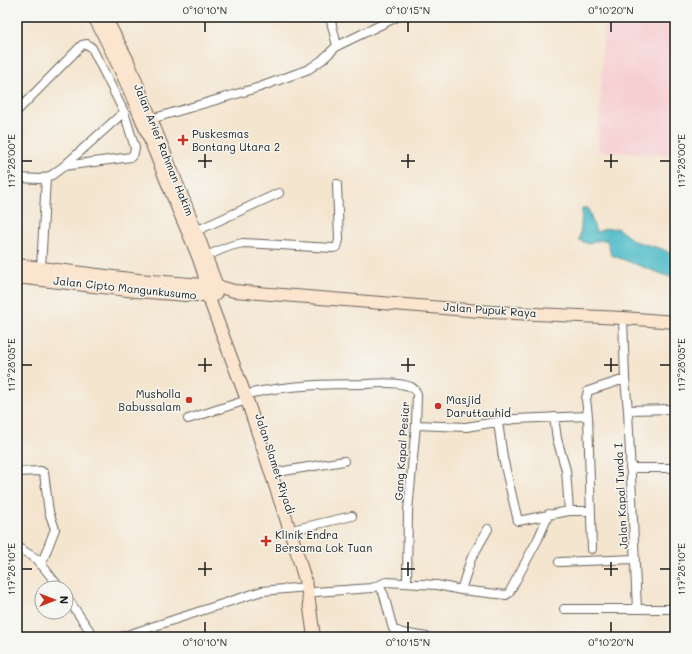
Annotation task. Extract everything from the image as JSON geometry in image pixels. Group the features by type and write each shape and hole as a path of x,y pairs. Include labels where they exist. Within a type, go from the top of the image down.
{"street":[{"name":"Jalan Arief Rahman Hakim","path":"94,17 123,75 212,290"},
{"name":"Jalan Arief Rahman Hakim","path":"105,17 127,59 206,256 212,290"},
{"path":"330,17 337,46"},
{"path":"151,118 260,87 309,69 322,60 337,46 397,17"},
{"path":"17,112 82,45 90,44 124,112 135,148 134,153 131,157 64,166"},
{"path":"17,178 40,179 52,175 124,112"},
{"path":"42,268 46,178"},
{"path":"206,256 230,246 243,243 336,247 339,240 336,184"},
{"path":"196,231 279,193"},
{"name":"Jalan Cipto Mangunkusumo","path":"17,265 212,290"},
{"name":"Jalan Cipto Mangunkusumo","path":"17,277 136,291 212,290 305,296"},
{"name":"Jalan Slamet Riyadi","path":"212,290 250,396 311,589 314,637"},
{"name":"Jalan Pupuk Raya","path":"305,296 492,312 675,322"},
{"name":"Jalan Kapal Tunda I","path":"623,318 637,609"},
{"path":"592,549 588,416 586,399 588,391 625,381"},
{"name":"Gang Kapal Pesiar","path":"250,396 274,389 330,384 384,383 406,386 416,390 416,425 408,511 407,582"},
{"path":"188,419 250,396"},
{"path":"628,410 675,409"},
{"path":"416,425 466,427 515,419 588,416"},
{"path":"554,417 557,439 566,470 569,511"},
{"path":"498,422 504,458 518,521 549,514 591,510"},
{"path":"274,473 344,461"},
{"path":"630,468 675,468"},
{"path":"17,472 41,471 44,473 49,512 56,529 42,565"},
{"name":"Jalan Slamet Riyadi","path":"274,473 296,529 321,637"},
{"path":"125,636 262,591 372,588 386,582 407,582 437,585 503,596 509,594 538,539 549,514"},
{"path":"296,529 352,516"},
{"path":"461,590 472,559 488,529"},
{"path":"17,548 30,554 42,565 54,580"},
{"path":"559,562 635,559"},
{"path":"379,585 384,595 393,629 402,633 427,637"},
{"path":"74,608 94,637"},
{"path":"564,609 675,609"}],"shaded area":[{"path":"604,17 675,17 675,155 598,151"}],"water":[{"path":"582,208 588,208 596,232 605,229 617,228 634,241 662,249 675,255 675,277 670,277 611,255 607,240 596,241 589,244 579,240"}],"place":[{"name":"Puskesmas Bontang Utara 2","path":"183,140"},
{"name":"Musholla Babussalam","path":"189,400"},
{"name":"Masjid Daruttauhid","path":"438,406"},
{"name":"Klinik Endra Bersama Lok Tuan","path":"266,541"}]}
